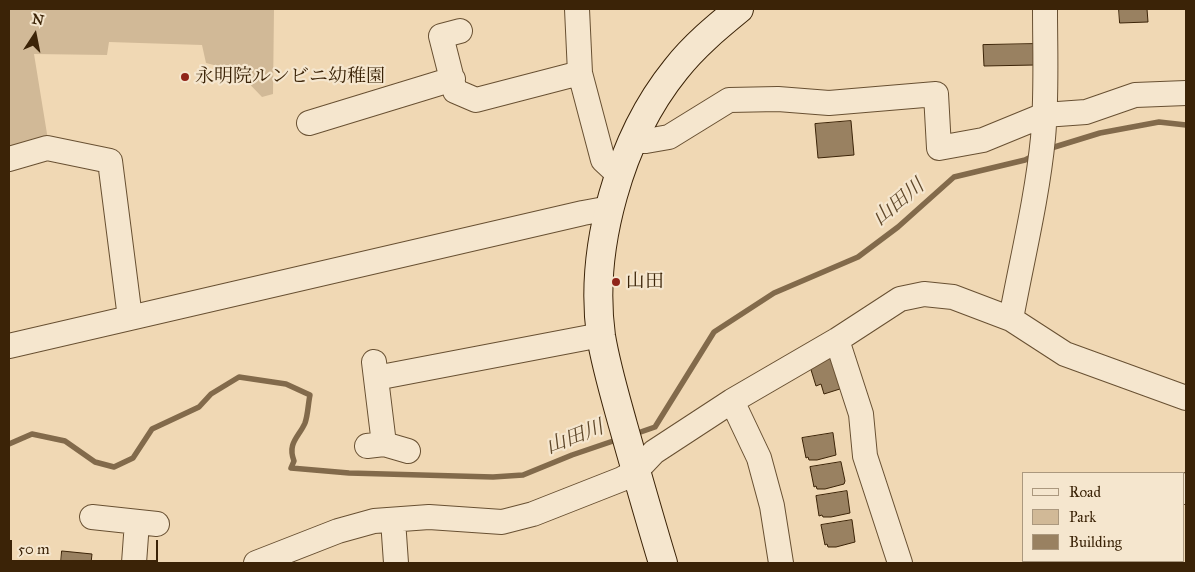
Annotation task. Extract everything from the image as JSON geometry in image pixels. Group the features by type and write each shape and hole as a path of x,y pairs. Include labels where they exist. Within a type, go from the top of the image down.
{"main road":[{"path":"663,563 620,416 601,335 599,290 603,243 619,175 633,140 665,83 717,26 739,9"}],"street":[{"path":"576,9 580,73 603,160 619,175"},
{"path":"1011,319 1039,170 1044,126 1046,73 1045,9"},
{"path":"460,31 441,36 456,91 476,100 580,73"},
{"path":"308,123 453,80"},
{"path":"633,140 646,141 669,137 729,100 778,99 829,103 936,94 940,148 1044,126 1135,95 1186,93"},
{"path":"9,159 47,148 110,162 130,318"},
{"path":"9,346 610,208"},
{"path":"256,563 338,531 374,521 430,517 502,522 532,514 622,479 636,471 654,452 732,401 837,340 900,299 924,294 953,297 1011,319 1065,354 1186,398"},
{"path":"408,451 375,445 375,370 601,335"},
{"path":"837,340 861,414 865,456 900,563"},
{"path":"732,401 759,458 772,506 781,563"},
{"path":"92,517 147,523 134,563"},
{"path":"393,520 396,563"}],"green space":[{"path":"9,9 274,9 273,94 262,97 237,71 206,63 202,45 109,42 107,55 34,54 48,140 9,149"}],"building":[{"path":"1119,9 1147,9 1148,22 1120,23"},
{"path":"1035,44 1035,65 984,66 983,45"},
{"path":"851,121 854,155 818,158 815,124"},
{"path":"833,357 843,388 824,394 821,384 816,386 808,360"},
{"path":"833,433 836,455 817,460 806,458 802,438"},
{"path":"841,462 844,484 825,489 814,487 810,467"},
{"path":"847,491 850,513 831,517 819,516 816,496"},
{"path":"852,520 855,542 836,547 825,545 821,525"},
{"path":"62,551 92,554 91,563 61,563"},
{"path":"1062,562 1100,562 1093,563"}],"waterway":[{"name":"山田川","path":"1048,149 1100,133 1159,122 1186,125"},
{"name":"山田川","path":"632,435 655,427 714,332 774,293 858,257 898,227 954,177 1025,160 1035,155"},
{"name":"山田川","path":"9,444 32,434 65,441 95,462 114,467 133,458 152,429 199,407 211,394 239,377 286,384 310,395 305,423 293,445 292,455 294,461 291,468 349,473 493,477 523,475 572,455 619,439"}],"place":[{"name":"永明院ルンビニ幼稚園","path":"185,77"},
{"name":"山田","path":"616,282"}]}
